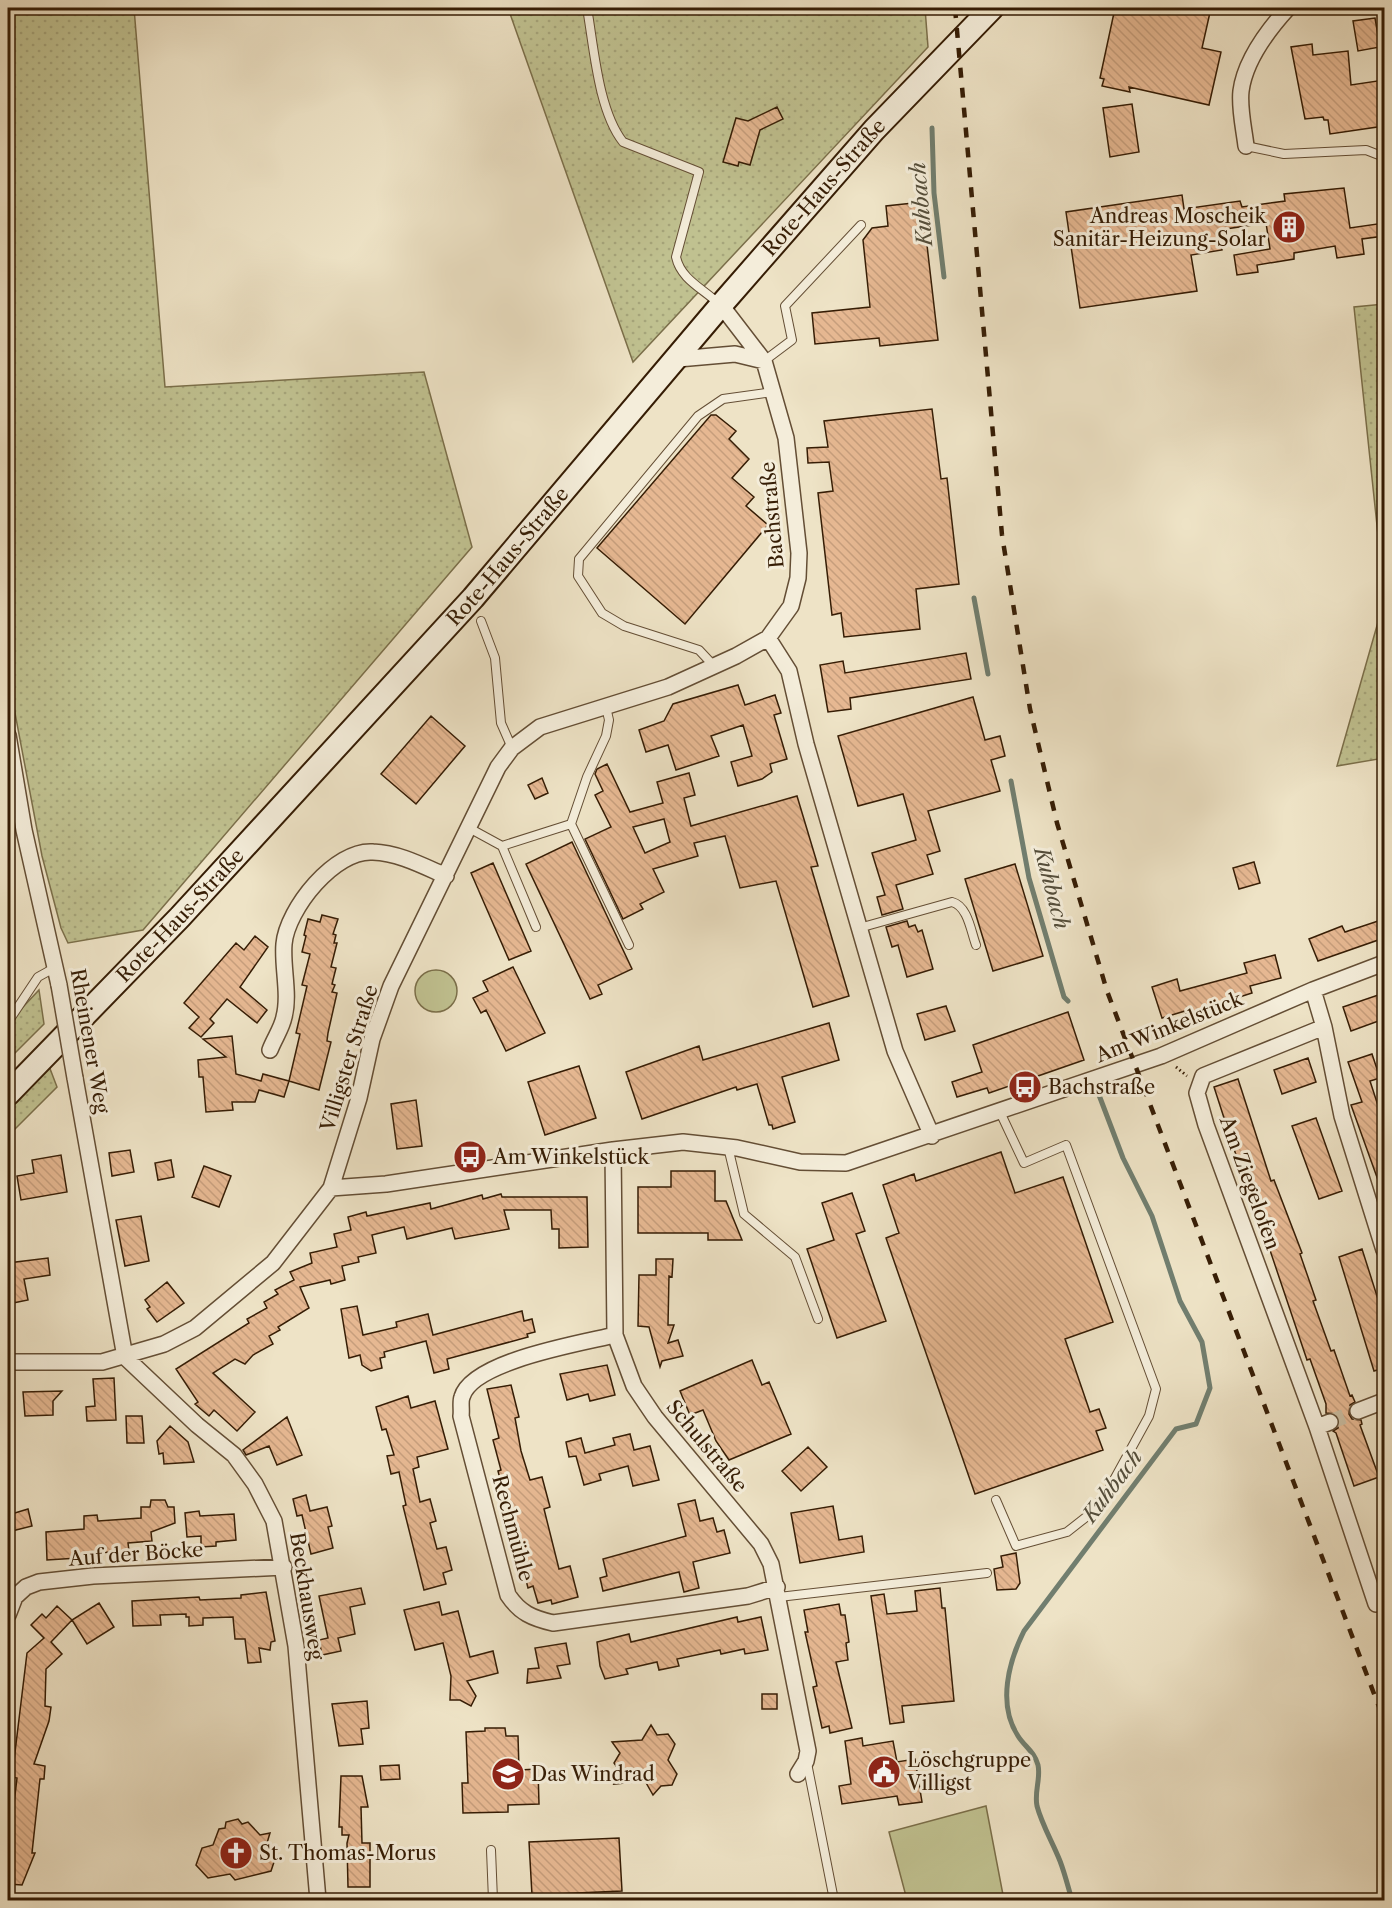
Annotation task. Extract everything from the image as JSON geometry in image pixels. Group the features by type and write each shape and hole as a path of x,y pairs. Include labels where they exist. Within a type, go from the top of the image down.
{"main road":[{"name":"Rote-Haus-Straße","path":"8,1094 180,917 473,598 678,359 721,305 874,130 992,8"}],"street":[{"path":"1246,146 1241,92 1247,67 1272,25 1288,8"},
{"name":"Bachstraße","path":"721,305 764,361 786,438 799,553 798,578 791,606 768,638"},
{"path":"678,359 735,354 764,361"},
{"path":"768,638 789,671 807,744 895,1051 933,1136"},
{"name":"Villigster Straße","path":"8,1362 102,1362 164,1344 195,1328 273,1263 331,1188 359,1098 372,1039 391,986 447,876 498,767 512,748 540,727 668,687 768,638"},
{"name":"Rheinener Weg","path":"8,735 24,830 56,967 125,1357"},
{"path":"270,1050 285,1016 284,942 293,912 324,875 349,857 372,851 403,858 447,876"},
{"name":"Am Winkelstück","path":"331,1188 386,1185 613,1150 683,1142 728,1147 800,1162 828,1165 860,1160 1161,1056 1312,990 1384,963"},
{"path":"1312,990 1324,1027 1342,1116 1384,1250"},
{"path":"1198,1084 1203,1076 1324,1027"},
{"name":"Am Ziegelofen","path":"1198,1084 1197,1093 1206,1125 1323,1425 1376,1604"},
{"name":"Schulstraße","path":"613,1150 615,1335 634,1386 655,1417 761,1544 771,1564 808,1751 802,1768"},
{"name":"Rechmühle","path":"615,1335 513,1361 491,1370 471,1383 462,1396 461,1416 508,1594 518,1609 533,1618 553,1623 778,1592"},
{"name":"Beckhausweg","path":"125,1357 196,1425 234,1455 255,1484 274,1521 284,1567 296,1646 318,1900"},
{"path":"1358,1411 1384,1401"},
{"name":"Auf der Böcke","path":"8,1615 15,1597 26,1587 39,1582 93,1576 284,1567"}],"lane":[{"path":"587,8 599,77 615,132 622,142 699,172 676,257 678,266 685,275 721,305"},
{"path":"1246,146 1284,154 1366,150 1384,157"},
{"path":"764,361 792,340 785,306 861,225"},
{"path":"714,666 699,650 624,626 602,613 578,576 579,559 698,416 723,399 773,392"},
{"path":"481,621 495,658 501,723 512,748"},
{"path":"606,707 609,720 606,736 587,777 571,824 629,945"},
{"path":"502,846 571,824"},
{"path":"470,828 502,846 536,927"},
{"path":"859,928 952,902 957,903 965,912 976,945"},
{"path":"8,1022 38,977 56,967"},
{"path":"996,1500 1016,1546 1067,1532 1090,1515 1109,1489 1149,1416 1156,1389 1066,1145 1024,1163 1000,1112"},
{"path":"728,1147 744,1214 795,1257 818,1318"},
{"path":"778,1592 987,1573"},
{"name":"Schulstraße","path":"802,1768 834,1900"},
{"path":"491,1850 493,1900"}],"path":[{"path":"1161,1056 1198,1084"}],"green space":[{"path":"8,8 134,8 165,387 424,372 472,547 143,930 68,943 61,928 42,856 8,676"},
{"path":"508,8 925,8 928,47 633,362"},
{"path":"1384,304 1384,592 1354,307"},
{"path":"1384,601 1384,773 1378,759 1337,766"},
{"path":"436,970 451,976 457,991 451,1006 436,1012 421,1006 415,991 421,976"},
{"path":"39,990 44,1024 8,1060 8,1023"},
{"path":"49,1066 57,1087 8,1136 8,1107"},
{"path":"986,1806 1004,1900 907,1900 889,1832"}],"building":[{"path":"1115,8 1211,8 1202,48 1221,52 1209,105 1129,87 1130,92 1102,86 1104,79 1100,78"},
{"path":"1375,18 1380,47 1358,51 1353,21"},
{"path":"1312,44 1313,55 1348,51 1351,85 1384,80 1384,126 1330,134 1328,120 1324,120 1323,117 1305,119 1291,47"},
{"path":"1132,104 1139,152 1110,157 1103,108"},
{"path":"777,107 783,119 760,130 750,165 739,162 738,166 723,162 736,118 748,121"},
{"path":"1344,188 1350,228 1384,223 1384,236 1362,239 1364,254 1337,258 1335,246 1294,253 1294,259 1257,265 1258,272 1237,275 1234,255 1270,249 1266,223 1219,230 1222,250 1191,255 1197,291 1080,308 1066,212 1182,195 1184,209 1240,201 1242,207 1285,201 1284,194"},
{"path":"922,202 938,340 880,346 879,338 815,344 812,313 870,307 863,240 872,228 888,226 886,206"},
{"path":"932,409 941,479 947,478 959,584 916,589 920,629 844,637 841,613 832,615 818,493 833,491 829,462 808,463 807,448 828,447 824,421"},
{"path":"711,415 716,415 736,431 729,439 749,459 732,478 754,497 746,506 768,525 685,624 597,548"},
{"path":"966,653 971,679 850,698 851,709 828,712 820,665 843,661 845,673"},
{"path":"738,685 745,705 775,695 781,713 774,715 787,759 770,764 772,772 762,779 738,786 731,762 752,756 743,725 711,736 719,756 676,770 668,745 646,752 639,730 664,721 673,704"},
{"path":"973,697 985,740 1000,736 1005,756 991,760 1000,791 928,811 940,851 927,855 933,874 896,885 903,909 882,915 877,897 885,895 872,853 916,840 903,794 858,806 838,736"},
{"path":"431,716 465,746 416,804 381,774"},
{"path":"607,764 630,812 663,803 657,782 689,773 695,795 684,798 691,826 797,796 818,866 811,867 849,996 813,1007 776,881 740,888 725,836 694,843 698,856 653,869 664,892 640,904 643,909 623,919 585,839 611,827 595,795 603,791 595,774 597,769","holes":["664,819 670,842 645,853 633,827"]},
{"path":"542,778 548,793 535,799 528,785"},
{"path":"572,842 632,969 598,985 602,994 590,999 526,864"},
{"path":"1254,862 1260,883 1239,889 1233,868"},
{"path":"493,863 531,951 509,960 471,873"},
{"path":"1015,864 1043,956 993,971 965,879"},
{"path":"322,915 338,919 333,934 336,935 334,943 337,943 331,967 336,968 332,984 335,985 332,992 337,993 327,1041 331,1042 319,1090 289,1081 300,1034 296,1033 307,986 302,985 310,954 302,952 308,919 320,922"},
{"path":"1384,919 1384,935 1381,939 1318,961 1309,939 1342,926 1345,932"},
{"path":"907,921 909,927 915,925 918,932 922,930 933,969 907,977 898,945 892,947 886,927"},
{"path":"255,936 268,947 240,987 267,1010 257,1023 227,999 210,1019 214,1023 201,1037 189,1028 199,1017 184,1003 236,943 244,950"},
{"path":"1275,955 1281,978 1250,986 1252,993 1205,1008 1206,1011 1187,1016 1185,1011 1162,1018 1152,987 1177,979 1180,991 1247,973 1244,963"},
{"path":"513,967 545,1033 506,1051 486,1010 481,1013 473,998 488,991 483,981"},
{"path":"1384,993 1384,1019 1351,1031 1343,1007"},
{"path":"946,1006 955,1031 925,1040 917,1014"},
{"path":"1068,1012 1084,1060 989,1093 987,1088 957,1097 952,1082 982,1072 973,1045"},
{"path":"829,1023 839,1060 782,1077 795,1122 773,1129 772,1125 769,1125 757,1084 737,1090 736,1087 642,1119 626,1072 699,1046 703,1060"},
{"path":"232,1036 236,1074 261,1081 263,1074 289,1081 284,1097 259,1090 255,1102 232,1102 233,1110 206,1112 203,1077 199,1077 198,1060 226,1057 203,1039"},
{"path":"1372,1054 1380,1078 1370,1081 1384,1124 1383,1194 1351,1105 1362,1102 1348,1062"},
{"path":"1308,1058 1316,1082 1282,1094 1274,1070"},
{"path":"579,1066 596,1118 545,1135 528,1082"},
{"path":"1238,1079 1271,1181 1274,1180 1302,1253 1300,1254 1316,1300 1313,1301 1331,1351 1334,1350 1350,1396 1352,1395 1355,1402 1350,1405 1349,1414 1352,1419 1361,1420 1360,1425 1379,1477 1354,1486 1336,1433 1333,1431 1338,1428 1339,1419 1336,1414 1326,1413 1326,1404 1310,1359 1307,1360 1214,1087"},
{"path":"416,1100 422,1146 397,1149 391,1104"},
{"path":"1316,1118 1342,1191 1319,1199 1292,1126"},
{"path":"130,1150 134,1172 112,1176 109,1153"},
{"path":"1001,1152 1015,1193 1063,1177 1113,1322 1065,1339 1090,1412 1099,1409 1106,1428 1096,1431 1103,1450 975,1494 886,1238 899,1233 883,1185 914,1174 916,1181"},
{"path":"61,1155 67,1192 21,1200 17,1176 34,1173 32,1160"},
{"path":"171,1160 174,1177 158,1180 155,1163"},
{"path":"204,1166 231,1176 219,1207 192,1197"},
{"path":"671,1171 715,1171 715,1201 726,1201 742,1240 708,1240 708,1233 638,1233 638,1187 671,1187"},
{"path":"852,1193 865,1231 856,1234 886,1321 837,1338 807,1249 834,1240 822,1203"},
{"path":"501,1194 502,1197 587,1197 588,1247 559,1248 559,1229 552,1229 551,1210 504,1210 509,1229 455,1239 452,1228 407,1239 404,1227 372,1235 376,1253 358,1257 359,1262 342,1266 345,1280 331,1284 330,1280 300,1287 309,1308 278,1327 280,1330 269,1336 273,1344 253,1355 245,1364 235,1359 213,1373 255,1412 237,1431 214,1410 209,1416 195,1404 198,1402 176,1369 249,1323 247,1319 267,1308 264,1302 278,1294 275,1290 294,1280 290,1272 312,1263 310,1253 337,1247 334,1234 351,1230 348,1217 366,1212 367,1216 430,1203 431,1209 482,1195 483,1199"},
{"path":"141,1216 149,1261 125,1266 116,1220"},
{"path":"1362,1249 1384,1318 1384,1368 1374,1371 1339,1257"},
{"path":"48,1258 50,1275 24,1279 28,1300 8,1304 8,1263"},
{"path":"656,1259 673,1259 672,1277 669,1276 668,1325 674,1325 668,1343 678,1340 683,1356 662,1361 660,1367 649,1327 638,1326 639,1275 656,1275"},
{"path":"167,1282 184,1303 157,1322 147,1309 150,1307 145,1300"},
{"path":"357,1306 363,1335 397,1327 396,1322 428,1314 433,1335 522,1311 524,1321 532,1319 535,1332 527,1334 528,1337 447,1359 449,1369 434,1373 426,1341 384,1352 385,1357 380,1358 382,1368 371,1371 362,1365 360,1355 349,1358 341,1309"},
{"path":"752,1360 762,1385 769,1382 791,1434 729,1460 716,1441 703,1410 690,1415 680,1391"},
{"path":"607,1365 615,1395 590,1401 588,1394 567,1400 560,1374"},
{"path":"114,1378 116,1420 87,1421 86,1407 95,1406 93,1379"},
{"path":"511,1385 519,1417 515,1418 521,1451 530,1480 542,1477 550,1507 544,1509 559,1569 570,1566 578,1597 552,1604 551,1600 538,1603 533,1586 528,1588 498,1471 501,1470 493,1440 499,1438 487,1389"},
{"path":"62,1391 53,1401 53,1415 25,1416 23,1392"},
{"path":"408,1396 411,1408 435,1401 448,1449 417,1457 419,1467 413,1469 420,1502 430,1499 436,1521 430,1523 437,1549 446,1547 452,1570 443,1573 446,1584 424,1590 403,1506 406,1505 399,1472 391,1474 387,1456 394,1455 386,1429 382,1430 376,1407"},
{"path":"126,1416 142,1416 144,1443 127,1443"},
{"path":"287,1417 302,1455 277,1465 269,1446 246,1455 243,1450"},
{"path":"170,1426 188,1442 194,1462 164,1464 163,1453 159,1454 157,1441"},
{"path":"630,1434 634,1450 650,1446 659,1480 633,1486 628,1466 599,1474 601,1480 584,1485 576,1456 569,1457 566,1442 581,1438 585,1453 615,1445 613,1438"},
{"path":"808,1447 827,1467 801,1491 782,1471"},
{"path":"306,1495 310,1511 327,1507 332,1526 328,1527 333,1548 311,1554 302,1515 297,1516 293,1499"},
{"path":"151,1500 165,1500 168,1507 174,1507 175,1523 151,1532 152,1541 128,1543 129,1551 78,1554 78,1558 47,1560 46,1532 84,1529 84,1516 97,1515 98,1521 141,1518 141,1507 150,1507"},
{"path":"695,1500 700,1521 713,1518 717,1532 724,1530 730,1553 693,1562 699,1588 684,1592 679,1572 603,1591 600,1578 607,1576 603,1559 686,1536 678,1504"},
{"path":"833,1506 839,1540 862,1536 864,1552 800,1563 791,1513"},
{"path":"28,1509 32,1526 8,1532 8,1515"},
{"path":"199,1511 200,1516 234,1514 236,1540 216,1542 216,1546 201,1547 201,1536 187,1537 185,1513"},
{"path":"1016,1553 1020,1583 1016,1589 997,1590 994,1569 1003,1567 1001,1556"},
{"path":"361,1588 365,1604 350,1607 355,1634 338,1638 341,1651 322,1655 319,1640 328,1638 319,1596"},
{"path":"940,1588 942,1608 945,1608 954,1701 902,1706 904,1722 890,1724 871,1596 884,1594 887,1614 917,1611 915,1591"},
{"path":"266,1592 275,1641 271,1642 270,1650 259,1648 261,1662 248,1663 245,1639 235,1639 233,1617 203,1618 203,1625 189,1626 189,1617 186,1617 186,1614 160,1615 161,1625 133,1626 132,1601 199,1597 200,1600 241,1598 241,1595"},
{"path":"439,1602 442,1615 458,1611 470,1657 493,1651 498,1673 467,1681 476,1696 471,1706 460,1700 450,1700 451,1676 443,1643 415,1650 404,1610"},
{"path":"99,1603 114,1627 87,1644 72,1620"},
{"path":"839,1604 841,1615 845,1615 849,1642 846,1643 848,1660 836,1662 852,1728 830,1733 829,1726 822,1728 813,1687 817,1686 805,1632 808,1632 804,1610"},
{"path":"57,1606 72,1620 51,1642 62,1654 46,1669 45,1706 51,1707 49,1721 34,1764 45,1766 44,1779 40,1779 32,1853 35,1853 22,1885 8,1884 8,1821 12,1821 17,1778 12,1777 27,1653 44,1638 31,1625 42,1614 46,1618"},
{"path":"737,1617 738,1622 761,1617 768,1650 745,1654 744,1649 721,1654 720,1650 677,1659 679,1666 659,1670 657,1662 626,1669 628,1674 605,1679 600,1666 597,1642 629,1634 631,1642"},
{"path":"566,1643 570,1664 557,1666 561,1678 527,1683 528,1669 539,1668 535,1648"},
{"path":"762,1694 777,1694 777,1709 762,1709"},
{"path":"367,1701 369,1728 361,1729 363,1744 339,1746 332,1704"},
{"path":"651,1725 657,1735 668,1734 675,1744 668,1760 677,1774 672,1785 661,1786 653,1795 645,1781 614,1784 621,1773 614,1763 620,1753 612,1742 642,1740"},
{"path":"485,1728 505,1728 506,1736 518,1736 519,1770 538,1769 539,1804 508,1805 508,1812 463,1813 462,1783 468,1783 466,1732 485,1731"},
{"name":"Löschgruppe Villigst","path":"862,1738 863,1746 893,1741 897,1762 915,1759 922,1802 899,1805 897,1796 842,1804 839,1786 851,1784 845,1741"},
{"path":"399,1765 400,1779 381,1780 380,1766"},
{"path":"341,1776 362,1776 368,1807 361,1807 362,1843 370,1843 370,1887 348,1887 347,1843 349,1835 342,1835 342,1827 339,1827"},
{"name":"St. Thomas-Morus","path":"238,1819 242,1824 248,1822 260,1835 270,1833 267,1843 273,1849 270,1858 274,1862 271,1871 235,1880 230,1874 208,1878 196,1865 202,1848 213,1845 219,1829 225,1828 226,1822"},
{"path":"619,1838 622,1891 532,1895 529,1842"}],"waterway":[{"name":"Kuhbach","path":"932,128 934,193 944,277"},
{"name":"Kuhbach","path":"974,598 988,674"},
{"name":"Kuhbach","path":"1011,781 1029,878 1064,997 1068,1001"},
{"name":"Kuhbach","path":"1072,1900 1060,1861 1037,1806 1038,1765 1032,1753 1018,1736 1008,1710 1010,1669 1024,1631 1176,1429 1196,1424 1210,1388 1202,1342 1180,1301 1152,1216 1123,1158 1099,1095"}],"tunnel":[{"path":"1330,1422 1358,1411"}],"railway":[{"path":"955,8 1002,535 1030,709 1057,823 1107,991 1384,1720"}],"place":[{"name":"Andreas Moscheik Sanitär-Heizung-Solar","path":"1289,227"},
{"name":"Bachstraße","path":"1025,1087"},
{"name":"Am Winkelstück","path":"470,1157"},
{"name":"Löschgruppe Villigst","path":"884,1772"},
{"name":"Das Windrad","path":"508,1774"},
{"name":"St. Thomas-Morus","path":"236,1853"}]}
